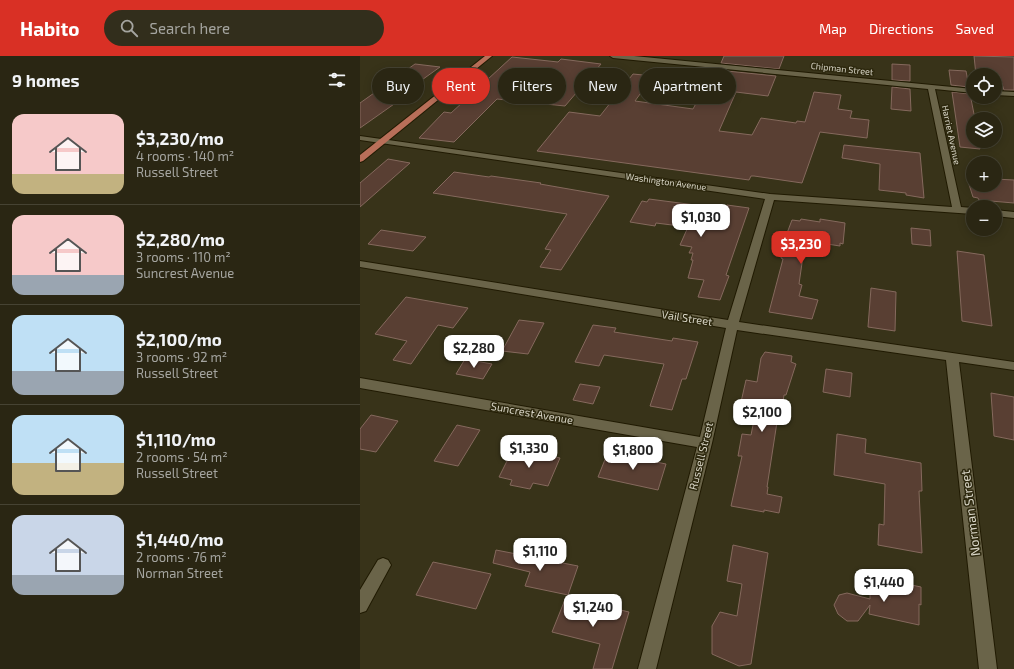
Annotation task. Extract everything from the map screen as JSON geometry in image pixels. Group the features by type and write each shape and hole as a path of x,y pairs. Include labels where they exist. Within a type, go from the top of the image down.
{"main road":[{"path":"360,159 489,56"}],"street":[{"name":"Chipman Street","path":"613,56 966,90"},
{"name":"Harriet Avenue","path":"931,87 957,210"},
{"path":"1002,93 1014,94"},
{"name":"Washington Avenue","path":"360,138 770,197 966,211"},
{"name":"Russell Street","path":"647,669 705,443 732,325 770,197"},
{"path":"1002,214 1014,215"},
{"name":"Vail Street","path":"360,264 732,325 1014,366"},
{"name":"Norman Street","path":"952,357 988,669"},
{"name":"Suncrest Avenue","path":"360,383 705,443"},
{"path":"360,605 383,565"}],"building":[{"path":"724,56 784,56 779,69 721,63"},
{"path":"974,56 1014,57 1014,90 1004,90 1002,84 1002,68 975,68"},
{"path":"512,57 558,62 561,59 601,64 598,68 574,68 574,96 565,106 546,104 566,104 566,68 500,68"},
{"path":"415,64 440,67 432,68 432,73 424,78 424,68 409,68"},
{"path":"892,64 910,65 910,81 892,80"},
{"path":"498,70 498,99 454,142 419,138 444,112 451,113 461,104 490,104 490,77"},
{"path":"949,70 966,71 966,87 951,85"},
{"path":"736,72 776,76 768,96 736,92"},
{"path":"633,74 639,75 639,95 635,101 639,102 639,104 657,104 693,109 696,104 731,104 719,131 752,135 761,118 796,123 797,121 805,122 814,92 841,95 838,109 852,111 850,118 869,120 867,138 820,132 802,183 754,176 751,176 749,180 537,151 569,112 600,116 609,104 631,104 631,77"},
{"path":"892,87 910,89 911,111 891,109"},
{"path":"952,92 966,94 966,104 972,104 974,112 966,112 966,148 960,147"},
{"path":"372,94 372,104 394,104 360,128 360,103"},
{"path":"844,145 920,153 924,198 906,195 906,193 879,190 880,164 842,158"},
{"path":"388,159 410,163 360,207 360,183"},
{"path":"454,172 541,183 540,184 609,196 561,270 540,267 551,250 545,249 567,214 433,193"},
{"path":"1002,179 1014,180 1014,203 1002,202 1002,200 979,200 978,198 973,197 971,192 1002,192"},
{"path":"649,199 726,209 727,205 749,208 726,275 729,276 720,300 698,297 704,280 688,278 693,260 691,260 693,253 689,253 692,247 680,245 688,227 656,223 655,226 630,222 642,201 647,202"},
{"path":"801,219 820,222 820,219 845,223 843,244 840,243 840,246 808,241 803,256 799,284 802,285 799,296 818,300 812,319 769,312 783,259 781,258 784,241 792,220 800,221"},
{"path":"911,228 930,230 931,246 912,244"},
{"path":"381,230 426,237 413,251 368,244"},
{"path":"957,251 984,255 992,326 962,321"},
{"path":"871,288 896,292 895,331 868,327"},
{"path":"406,297 468,308 453,328 438,325 411,364 393,360 407,341 375,334"},
{"path":"519,320 544,323 528,354 502,351"},
{"path":"593,325 616,328 614,332 672,341 673,338 698,342 686,379 682,379 672,410 650,406 664,364 604,355 599,366 575,362"},
{"path":"765,352 792,356 791,362 796,364 786,395 784,395 782,409 779,409 767,487 767,494 782,497 779,513 731,506 742,456 738,456 742,434 751,435 757,405 741,402 746,380 757,382 761,358"},
{"path":"465,359 492,364 483,379 456,374"},
{"path":"826,369 852,373 850,397 823,392"},
{"path":"580,384 600,387 593,404 573,400"},
{"path":"991,393 1014,397 1014,440 994,436"},
{"path":"371,415 398,421 376,452 360,449 360,429"},
{"path":"457,425 480,430 458,466 434,461"},
{"path":"837,434 866,439 865,453 921,463 922,491 919,491 922,553 878,545 879,524 884,525 885,484 834,475"},
{"path":"512,451 532,455 533,452 560,458 548,486 533,483 530,489 510,485 512,480 499,477"},
{"path":"608,452 666,464 658,490 598,477"},
{"path":"733,545 768,553 751,664 739,666 712,654 712,626 720,612 737,616 742,584 727,581"},
{"path":"496,550 578,566 568,595 525,586 530,572 493,563"},
{"path":"433,562 491,574 476,609 416,595"},
{"path":"883,579 921,587 919,625 869,614 870,605 858,621 847,621 838,614 834,605 839,595 847,593 870,599 870,591 883,594"},
{"path":"566,597 629,612 612,669 593,669 600,644 552,632"}]}
